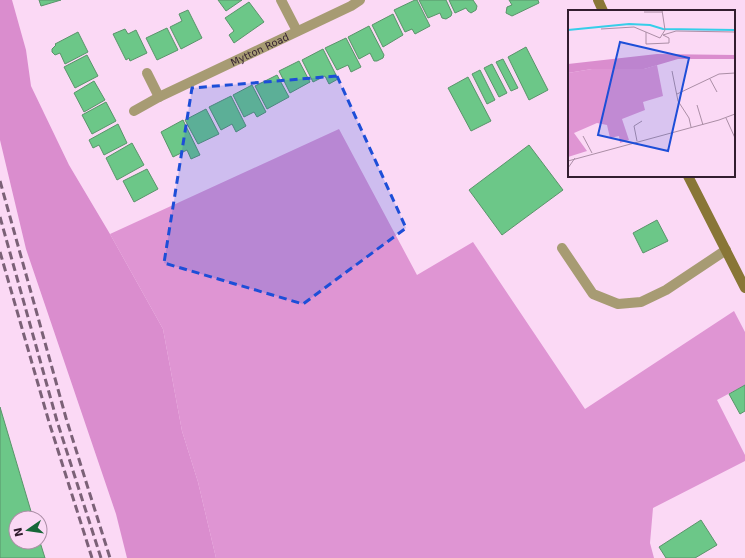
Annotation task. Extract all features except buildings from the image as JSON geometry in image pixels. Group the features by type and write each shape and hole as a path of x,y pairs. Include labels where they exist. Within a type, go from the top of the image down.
{"main road":[{"path":"598,0 603,10"},
{"path":"689,177 745,288"}],"street":[{"path":"281,0 297,31"},
{"name":"Mytton Road","path":"134,111 159,97 351,6 360,0"},
{"path":"147,73 159,97"},
{"path":"562,248 593,294 618,304 641,302 666,290 726,250"}],"highlighted area":[{"path":"337,76 406,228 303,304 164,263 192,88"}],"shaded area":[{"path":"0,0 12,0 26,50 31,86 69,165 110,234 163,329 182,431 198,482 216,558 127,558 116,514 26,249 0,140"},
{"path":"339,129 417,275 473,242 585,409 734,311 745,332 745,385 717,400 745,455 745,461 653,508 650,543 654,558 216,558 198,482 182,431 163,329 110,234"}],"railway":[{"path":"0,181 66,418 110,558"},
{"path":"0,217 57,421 101,558"},
{"path":"0,252 49,422 92,558"}]}
